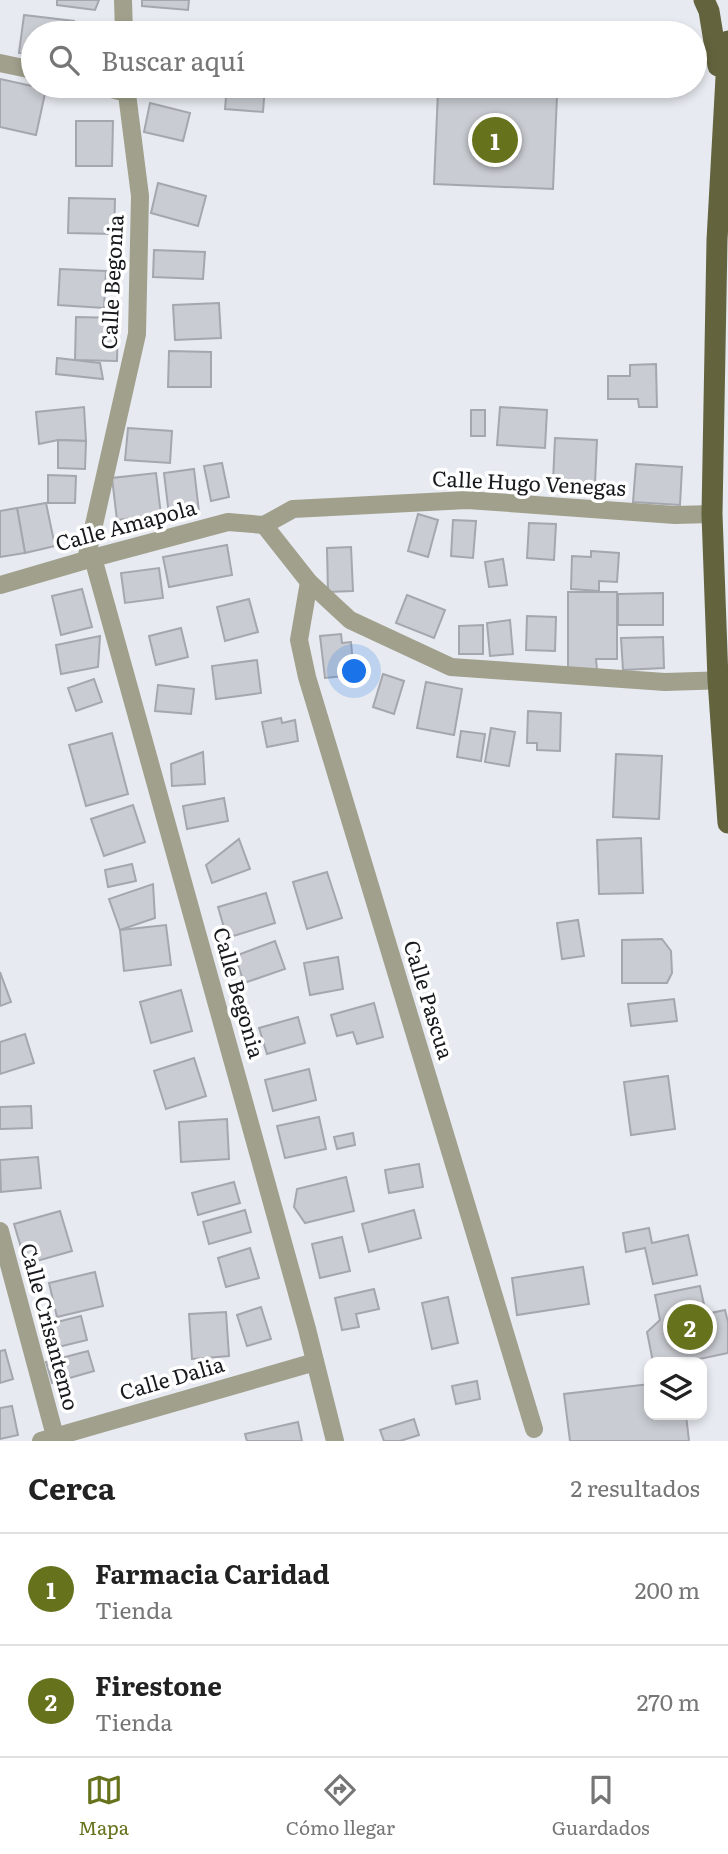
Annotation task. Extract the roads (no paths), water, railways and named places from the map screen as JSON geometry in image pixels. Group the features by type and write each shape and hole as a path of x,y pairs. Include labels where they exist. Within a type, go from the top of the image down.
{"main road":[{"path":"704,0 709,11 724,100"},
{"path":"728,41 716,240 712,514 723,680 728,823"}],"street":[{"path":"123,0 124,21"},
{"path":"0,64 21,68"},
{"name":"Calle Begonia","path":"127,98 141,196 137,334 89,559 316,1362 335,1441"},
{"name":"Calle Hugo Venegas","path":"264,525 293,509 467,500 676,515 712,514"},
{"name":"Calle Amapola","path":"1,585 228,522 264,525"},
{"path":"264,525 309,582 350,620 451,667 666,682 723,680"},
{"name":"Calle Pascua","path":"309,582 299,640 307,677 534,1429"},
{"name":"Calle Crisantemo","path":"0,1231 48,1438"},
{"name":"Calle Dalia","path":"48,1438 316,1362"}],"place":[{"name":"Farmacia Caridad","path":"495,140"},
{"name":"Firestone","path":"690,1327"}]}
